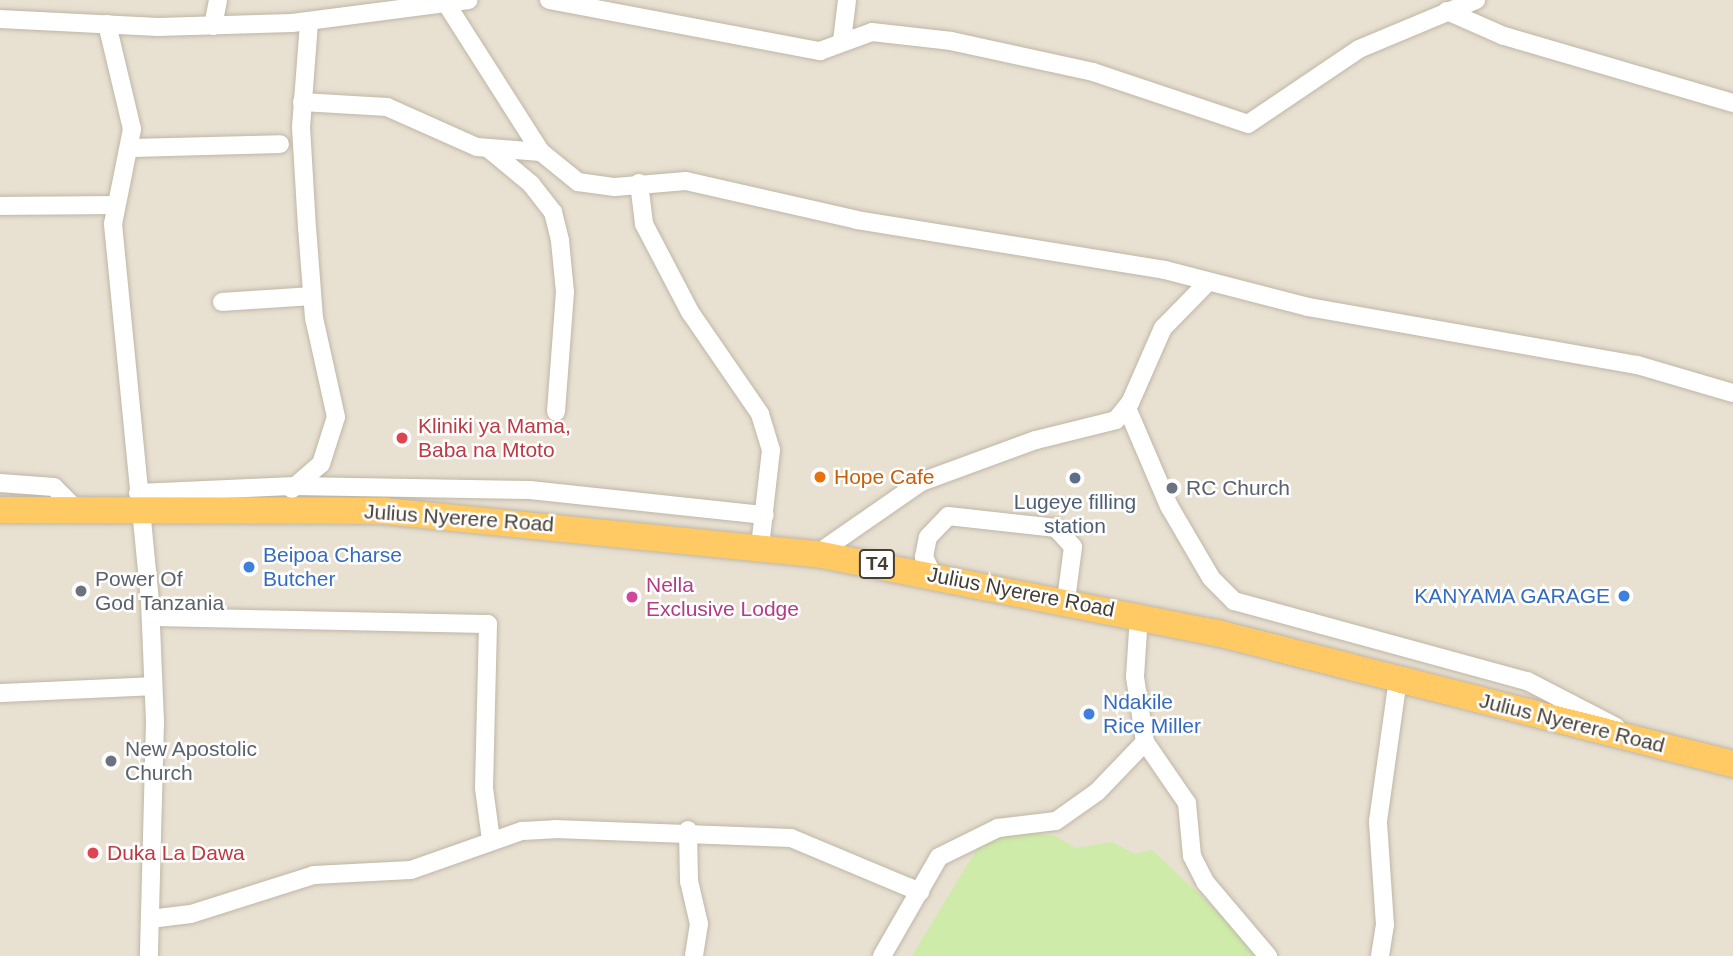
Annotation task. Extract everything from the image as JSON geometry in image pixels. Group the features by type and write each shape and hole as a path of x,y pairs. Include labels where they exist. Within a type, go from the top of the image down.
{"highway":[{"name":"Julius Nyerere Road","path":"0,510 78,511 139,502 282,511 384,511 817,554 932,574 1139,616 1733,764"}],"street":[{"path":"213,26 218,0"},
{"path":"0,19 213,26 309,22 469,0"},
{"path":"549,0 810,50 889,32 1005,51 1093,72 1248,124 1312,75 1476,0"},
{"path":"842,41 847,0"},
{"path":"446,3 541,152 578,182 686,181 857,220 1165,270 1208,283 1479,342 1637,365 1733,393"},
{"path":"1447,11 1504,36 1733,103"},
{"path":"282,511 295,486 321,464 336,418 312,296 302,102 309,22"},
{"path":"107,24 129,101 132,148 113,205 150,617 153,686 149,956"},
{"path":"302,102 387,107 441,134 489,149 541,152"},
{"path":"132,148 280,144"},
{"path":"489,149 531,184 552,212 561,241 565,292 556,412"},
{"path":"639,183 644,224 690,312 760,414 771,450 760,547"},
{"path":"0,206 113,205"},
{"path":"817,554 921,482 1036,440 1105,426 1127,408 1163,328 1208,283"},
{"path":"222,302 312,296"},
{"path":"1127,408 1169,506 1211,578 1234,601 1527,681 1637,740"},
{"path":"0,483 54,487 78,511"},
{"path":"139,502 295,486 530,490 765,515"},
{"path":"932,574 925,557 928,537 948,516 1056,528 1073,547 1066,600"},
{"path":"1139,616 1135,677 1145,742 1187,803 1190,847 1200,873 1268,956"},
{"path":"150,617 488,624 484,788 491,840"},
{"path":"1380,956 1385,925 1378,821 1398,679"},
{"path":"0,693 153,686"},
{"path":"882,956 939,856 998,828 1056,821 1097,792 1145,742"},
{"path":"150,919 191,914 314,875 411,870 522,831 688,830 802,841 920,892"},
{"path":"688,830 689,881 699,924 694,956"}],"shaded area":[{"path":"0,0 1733,0 1733,956 0,956"}],"green space":[{"path":"1010,830 1055,836 1076,848 1112,842 1135,854 1152,850 1265,956 912,956 978,847"}],"place":[{"name":"Kliniki ya Mama, Baba na Mtoto","path":"402,438"},
{"name":"Hope Cafe","path":"820,477"},
{"name":"Lugeye filling station","path":"1075,478"},
{"name":"RC Church","path":"1172,488"},
{"name":"Beipoa Charse Butcher","path":"249,567"},
{"name":"Power Of God Tanzania","path":"81,591"},
{"name":"KANYAMA GARAGE","path":"1624,596"},
{"name":"Nella Exclusive Lodge","path":"632,597"},
{"name":"Ndakile Rice Miller","path":"1089,714"},
{"name":"New Apostolic Church","path":"111,761"},
{"name":"Duka La Dawa","path":"93,853"}]}
